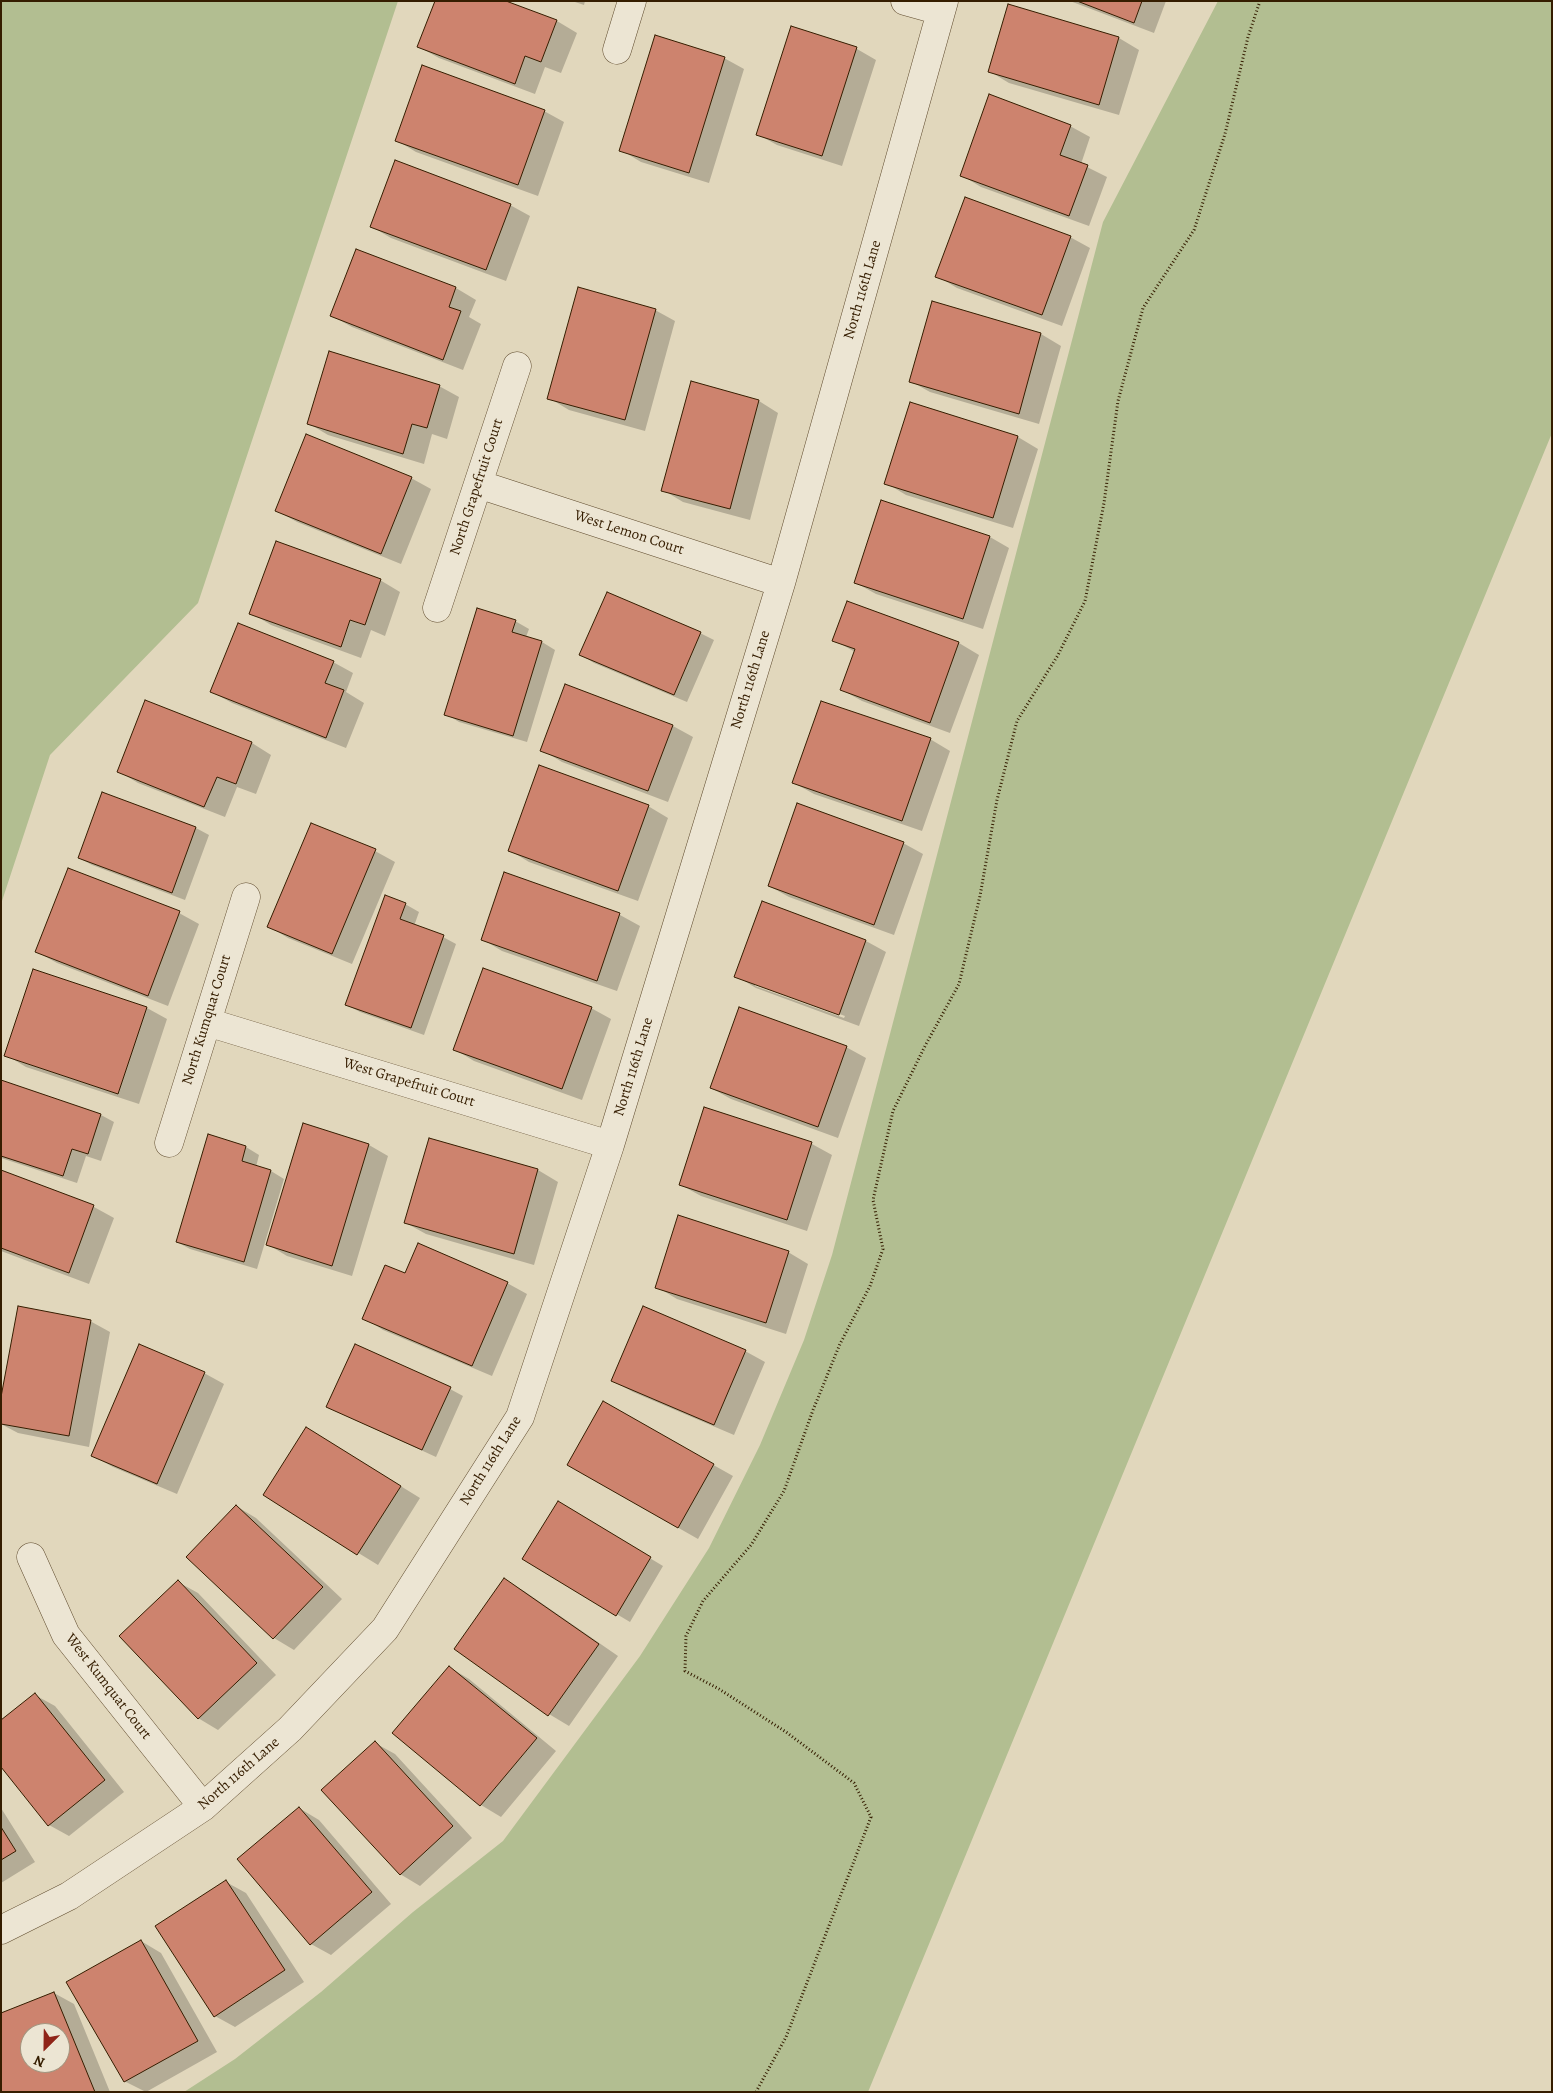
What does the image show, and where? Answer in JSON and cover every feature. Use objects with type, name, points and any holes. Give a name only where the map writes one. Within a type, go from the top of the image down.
[{"type":"street","points":[[617,50],[632,1]]},
{"type":"street","points":[[905,1],[942,6]]},
{"type":"street","name":"North 116th Lane","points":[[1,1930],[69,1896],[203,1806],[290,1729],[385,1629],[520,1418],[610,1145],[781,583],[942,6]]},
{"type":"street","name":"North Grapefruit Court","points":[[437,608],[517,366]]},
{"type":"street","name":"West Lemon Court","points":[[478,484],[781,583]]},
{"type":"street","name":"North Kumquat Court","points":[[169,1143],[246,896]]},
{"type":"street","name":"West Grapefruit Court","points":[[207,1022],[610,1145]]},
{"type":"street","name":"West Kumquat Court","points":[[31,1557],[66,1635],[203,1806]]},
{"type":"path","points":[[756,2092],[786,2037],[871,1817],[854,1783],[786,1732],[685,1670],[686,1636],[703,1602],[751,1545],[784,1491],[840,1344],[870,1286],[883,1249],[873,1200],[893,1110],[959,984],[980,896],[997,800],[1017,721],[1058,656],[1085,600],[1104,503],[1118,401],[1142,308],[1194,230],[1226,134],[1248,37],[1260,1]]},
{"type":"green space","points":[[1,1],[398,1],[198,603],[50,755],[1,904]]},
{"type":"green space","points":[[1218,1],[1552,1],[1552,433],[868,2092],[184,2092],[235,2059],[321,1992],[413,1912],[503,1841],[640,1656],[709,1548],[760,1445],[804,1340],[832,1255],[1103,222]]},
{"type":"building","points":[[435,1],[506,1],[557,20],[541,62],[525,56],[515,84],[417,47]]},
{"type":"building","points":[[1077,1],[1142,1],[1134,23]]},
{"type":"building","points":[[1008,4],[1119,37],[1099,105],[988,72]]},
{"type":"building","points":[[791,26],[857,47],[822,156],[756,135]]},
{"type":"building","points":[[655,35],[725,57],[689,173],[619,151]]},
{"type":"building","points":[[422,65],[545,110],[518,185],[395,141]]},
{"type":"building","points":[[989,94],[1071,125],[1060,155],[1088,165],[1069,216],[960,176]]},
{"type":"building","points":[[395,160],[511,204],[486,270],[370,227]]},
{"type":"building","points":[[965,197],[1071,236],[1042,315],[935,277]]},
{"type":"building","points":[[356,249],[456,287],[449,307],[461,311],[443,360],[330,316]]},
{"type":"building","points":[[578,287],[656,309],[625,420],[547,399]]},
{"type":"building","points":[[932,301],[1041,333],[1019,414],[909,382]]},
{"type":"building","points":[[329,351],[440,385],[427,428],[412,424],[403,454],[307,424]]},
{"type":"building","points":[[691,381],[759,400],[730,509],[661,491]]},
{"type":"building","points":[[910,402],[1018,436],[993,518],[884,484]]},
{"type":"building","points":[[306,434],[412,477],[381,554],[275,511]]},
{"type":"building","points":[[881,500],[990,536],[963,619],[854,583]]},
{"type":"building","points":[[276,541],[381,579],[365,625],[350,620],[341,647],[249,614]]},
{"type":"building","points":[[607,592],[701,632],[674,695],[579,655]]},
{"type":"building","points":[[847,601],[959,642],[930,723],[840,690],[855,649],[832,641]]},
{"type":"building","points":[[477,608],[516,620],[512,632],[542,641],[513,736],[444,715]]},
{"type":"building","points":[[238,623],[334,661],[325,683],[344,690],[326,738],[210,692]]},
{"type":"building","points":[[565,684],[673,725],[648,791],[540,751]]},
{"type":"building","points":[[145,700],[252,742],[236,784],[217,777],[204,807],[117,772]]},
{"type":"building","points":[[821,701],[931,738],[902,821],[792,783]]},
{"type":"building","points":[[539,765],[649,805],[618,891],[508,851]]},
{"type":"building","points":[[102,792],[196,827],[172,893],[78,858]]},
{"type":"building","points":[[797,803],[904,842],[874,925],[768,886]]},
{"type":"building","points":[[311,823],[376,849],[332,954],[267,927]]},
{"type":"building","points":[[68,868],[180,911],[148,996],[35,952]]},
{"type":"building","points":[[504,872],[620,913],[597,981],[481,940]]},
{"type":"building","points":[[385,895],[406,903],[400,919],[444,935],[411,1028],[345,1005]]},
{"type":"building","points":[[762,901],[866,940],[839,1015],[734,977]]},
{"type":"building","points":[[483,968],[592,1007],[562,1089],[453,1050]]},
{"type":"building","points":[[33,969],[147,1007],[118,1094],[4,1056]]},
{"type":"building","points":[[739,1007],[847,1046],[818,1127],[710,1088]]},
{"type":"building","points":[[1,1080],[101,1114],[88,1154],[72,1149],[63,1176],[1,1156]]},
{"type":"building","points":[[704,1107],[812,1142],[787,1220],[679,1185]]},
{"type":"building","points":[[303,1123],[369,1144],[332,1266],[266,1245]]},
{"type":"building","points":[[208,1134],[246,1146],[242,1161],[271,1170],[244,1262],[176,1242]]},
{"type":"building","points":[[429,1138],[538,1169],[514,1254],[404,1223]]},
{"type":"building","points":[[1,1170],[94,1205],[69,1273],[1,1248]]},
{"type":"building","points":[[678,1215],[789,1251],[766,1323],[655,1288]]},
{"type":"building","points":[[418,1243],[508,1282],[472,1366],[362,1319],[385,1265],[405,1273]]},
{"type":"building","points":[[18,1306],[91,1320],[69,1436],[1,1424],[1,1397]]},
{"type":"building","points":[[643,1306],[746,1350],[714,1425],[611,1381]]},
{"type":"building","points":[[139,1344],[205,1372],[157,1484],[91,1456]]},
{"type":"building","points":[[355,1344],[451,1387],[422,1450],[326,1407]]},
{"type":"building","points":[[603,1401],[714,1464],[678,1528],[567,1465]]},
{"type":"building","points":[[306,1427],[401,1486],[357,1555],[263,1495]]},
{"type":"building","points":[[558,1501],[651,1557],[616,1616],[522,1559]]},
{"type":"building","points":[[236,1505],[323,1587],[273,1639],[186,1557]]},
{"type":"building","points":[[504,1578],[599,1644],[548,1716],[454,1649]]},
{"type":"building","points":[[178,1580],[257,1663],[198,1719],[119,1636]]},
{"type":"building","points":[[449,1666],[537,1738],[480,1806],[392,1733]]},
{"type":"building","points":[[35,1693],[105,1780],[48,1826],[1,1767],[1,1720]]},
{"type":"building","points":[[375,1741],[453,1826],[400,1875],[321,1790]]},
{"type":"building","points":[[299,1807],[372,1892],[310,1945],[237,1859]]},
{"type":"building","points":[[1,1827],[16,1851],[1,1860]]},
{"type":"building","points":[[226,1880],[285,1970],[214,2017],[155,1926]]},
{"type":"building","points":[[141,1940],[198,2041],[124,2082],[66,1982]]},
{"type":"building","points":[[54,1992],[67,2023],[20,2023],[20,2073],[70,2073],[70,2031],[95,2092],[1,2092],[1,2013]]}]
